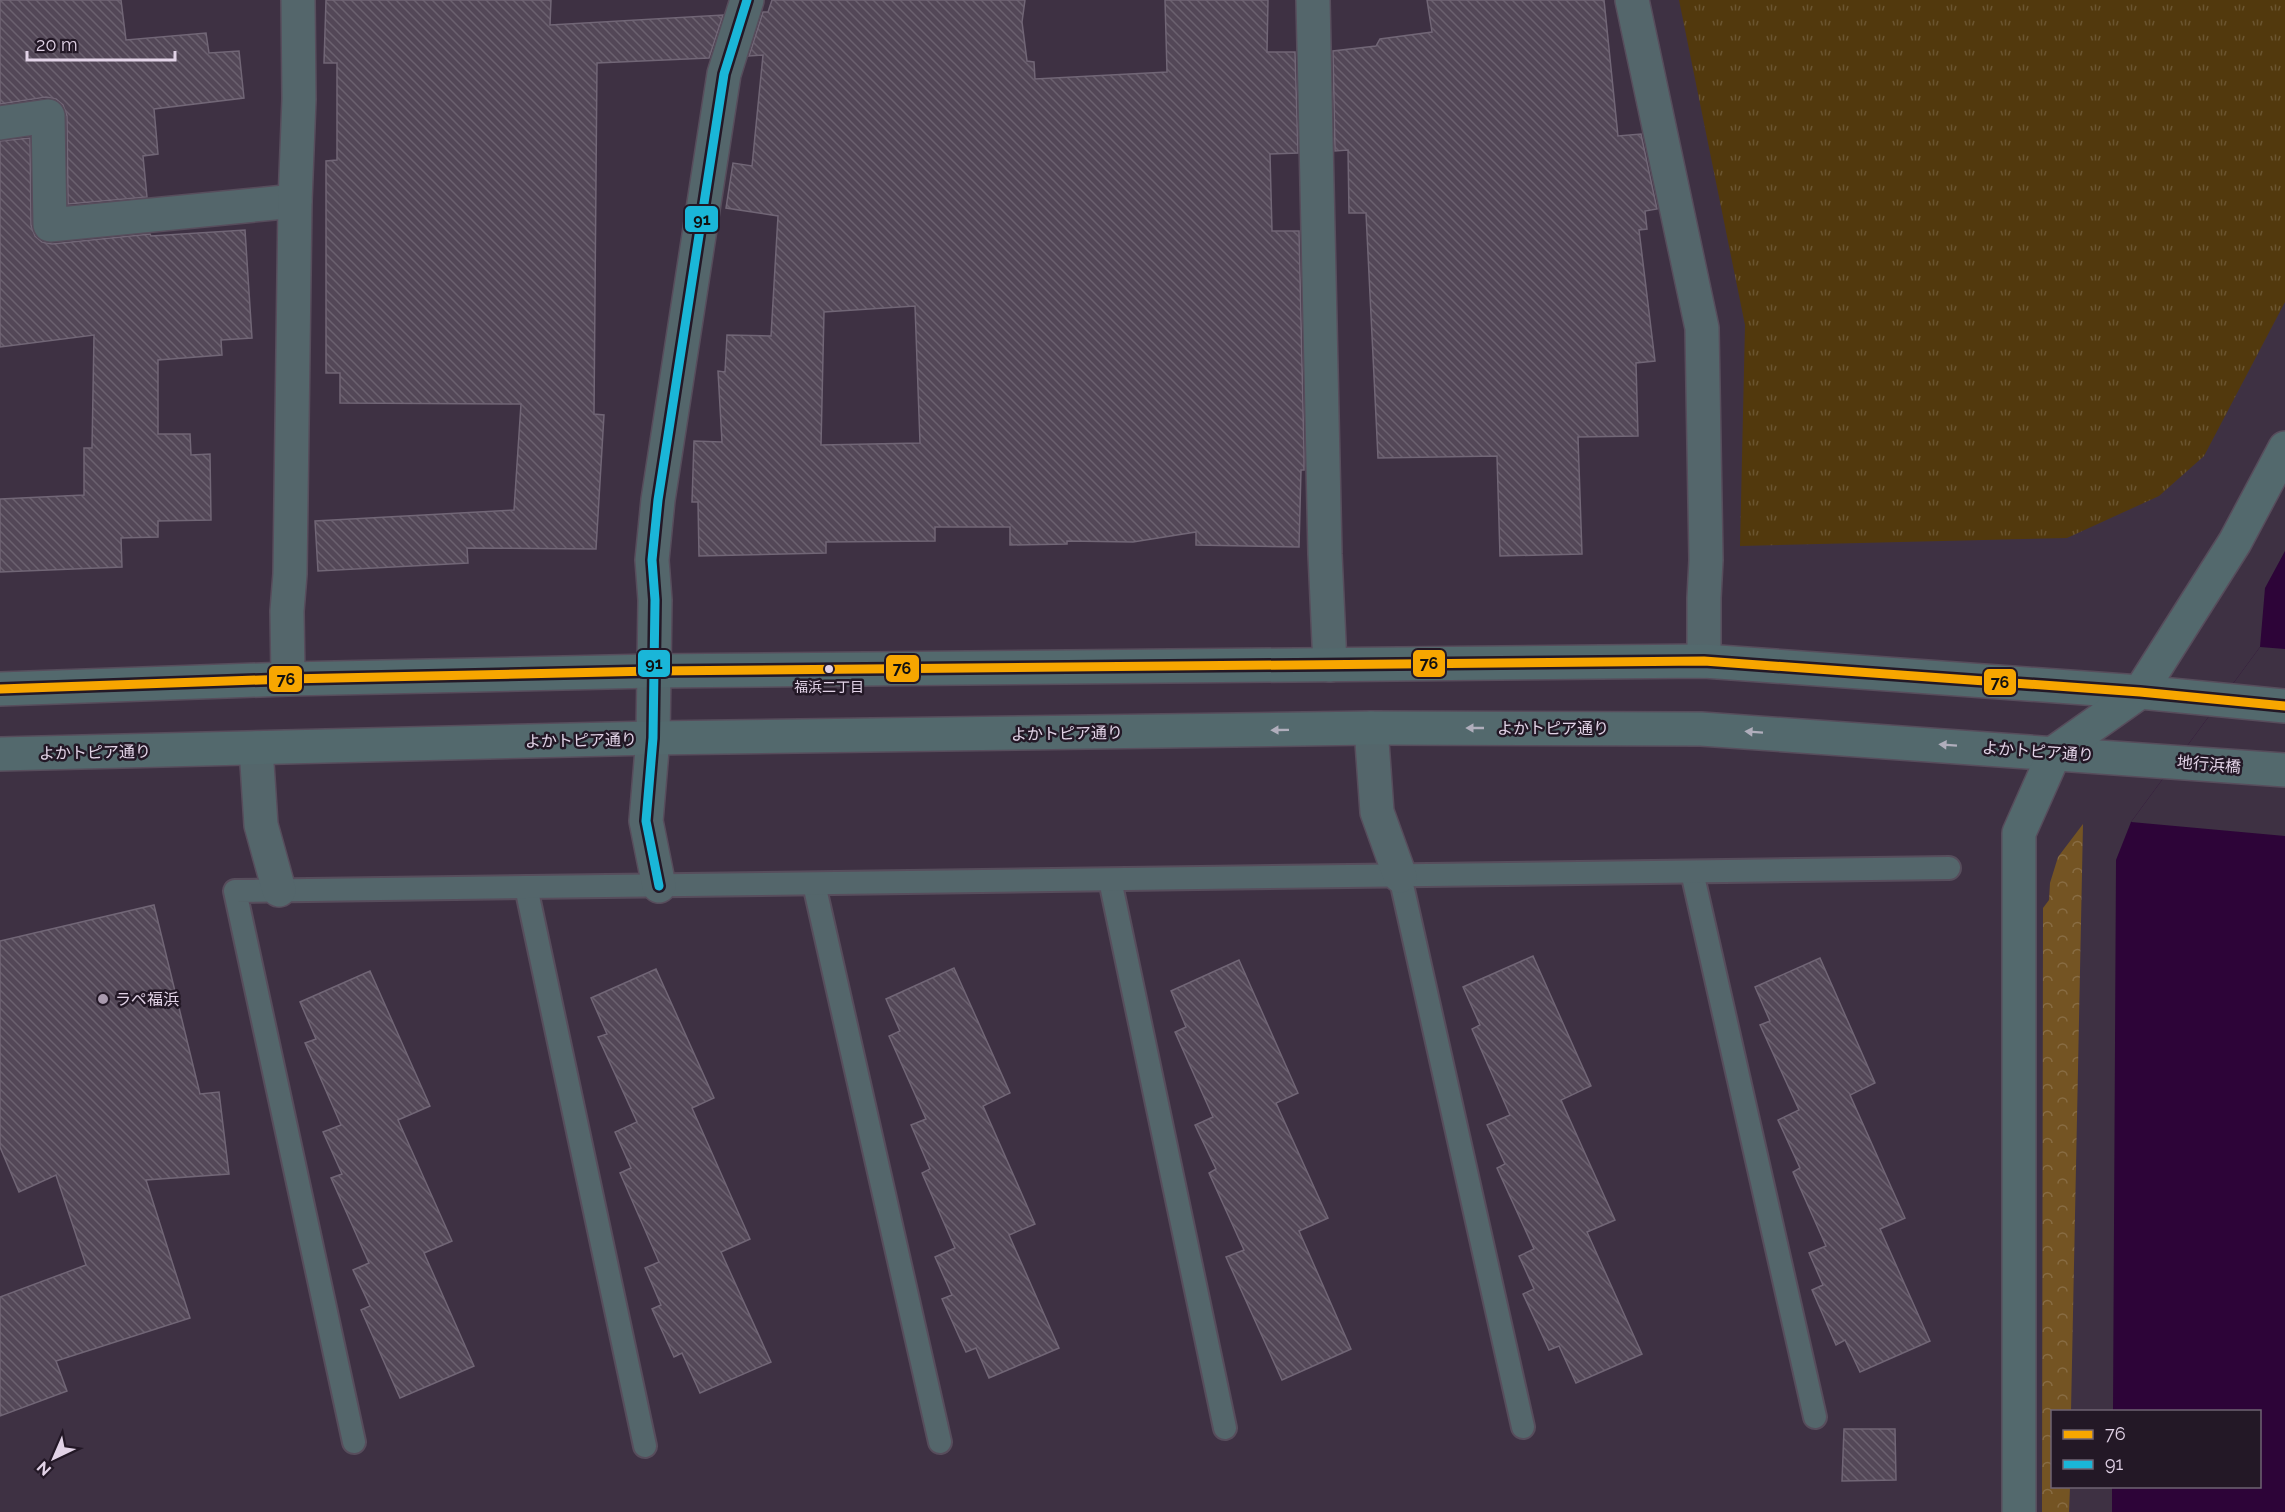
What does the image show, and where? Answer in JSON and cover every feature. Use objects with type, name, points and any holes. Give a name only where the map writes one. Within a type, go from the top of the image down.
[{"type":"street","points":[[288,679],[287,611],[290,573],[295,201],[299,99],[298,0]]},
{"type":"street","points":[[659,886],[646,821],[653,738],[655,600],[652,560],[657,500],[724,74],[747,0]]},
{"type":"street","points":[[1313,0],[1324,554],[1330,665]]},
{"type":"street","points":[[1632,0],[1702,328],[1706,560],[1704,661]]},
{"type":"street","points":[[0,123],[48,116],[50,225],[295,201]]},
{"type":"street","points":[[2019,1512],[2019,833],[2055,752],[2140,692],[2235,542],[2285,448]]},
{"type":"street","points":[[0,688],[653,671],[1704,661],[2140,692],[2285,706]]},
{"type":"street","points":[[1371,728],[1377,812],[1400,876]]},
{"type":"street","name":"よかトピア通り","points":[[0,754],[653,738],[1371,728],[1701,729],[2133,758]]},
{"type":"street","points":[[256,748],[261,825],[279,890]]},
{"type":"street","name":"地行浜橋","points":[[2133,758],[2285,770]]},
{"type":"lane","points":[[354,1442],[235,891],[1950,868]]},
{"type":"lane","points":[[1692,872],[1815,1417]]},
{"type":"lane","points":[[1400,876],[1523,1427]]},
{"type":"lane","points":[[1110,880],[1225,1428]]},
{"type":"lane","points":[[814,884],[940,1442]]},
{"type":"lane","points":[[526,887],[645,1446]]},
{"type":"green space","points":[[1679,0],[2285,0],[2285,302],[2204,456],[2159,496],[2067,538],[1740,546],[1745,325]]},
{"type":"green space","points":[[2083,824],[2071,1410],[2051,1410],[2051,1488],[2070,1488],[2069,1512],[2042,1512],[2043,908],[2049,900],[2050,883],[2058,857]]},
{"type":"shaded area","points":[[2285,551],[2285,1512],[2112,1512],[2112,1488],[2261,1488],[2261,1410],[2113,1410],[2116,860],[2131,822],[2260,647],[2265,588]]},
{"type":"pier","points":[[2260,647],[2285,649],[2285,836],[2131,822]]},
{"type":"building","points":[[0,0],[121,0],[126,40],[206,33],[209,53],[239,51],[244,98],[154,109],[158,154],[143,156],[147,197],[68,204],[67,116],[63,105],[56,99],[46,97],[0,104]]},
{"type":"building","points":[[326,0],[551,0],[550,25],[723,15],[709,58],[597,63],[594,414],[604,415],[596,549],[467,548],[468,563],[318,571],[315,521],[514,510],[521,404],[340,403],[340,373],[326,373],[326,161],[337,160],[337,63],[324,63]]},
{"type":"building","points":[[772,0],[1025,0],[1022,22],[1027,61],[1034,62],[1035,79],[1167,72],[1165,0],[1268,0],[1267,52],[1295,52],[1298,153],[1270,154],[1272,231],[1299,231],[1304,470],[1301,470],[1299,547],[1196,545],[1196,532],[1133,542],[1067,541],[1067,544],[1010,545],[1010,527],[935,527],[935,541],[826,542],[826,553],[699,556],[698,502],[692,502],[694,441],[722,442],[718,371],[725,372],[727,335],[771,336],[778,216],[726,208],[733,163],[752,166],[763,55],[749,56],[763,12],[768,12]],"holes":[[[915,306],[920,443],[821,445],[824,312]]]},
{"type":"building","points":[[1427,0],[1604,0],[1618,136],[1641,134],[1657,209],[1645,211],[1647,229],[1639,230],[1655,361],[1636,363],[1638,436],[1578,437],[1582,554],[1500,556],[1497,456],[1378,458],[1366,213],[1349,213],[1348,150],[1335,151],[1333,51],[1376,46],[1380,39],[1432,32]]},
{"type":"building","points":[[30,138],[31,225],[35,236],[42,242],[52,244],[150,234],[151,236],[245,230],[252,338],[221,340],[222,355],[158,360],[158,434],[190,434],[191,455],[210,454],[211,520],[158,521],[158,537],[121,538],[122,567],[0,572],[0,499],[84,495],[84,448],[92,448],[94,335],[0,347],[0,141]]},
{"type":"building","points":[[154,905],[200,1094],[219,1092],[229,1174],[146,1180],[190,1318],[56,1361],[67,1391],[0,1416],[0,1297],[86,1265],[56,1175],[19,1192],[0,1147],[0,941]]},
{"type":"building","points":[[1533,956],[1591,1086],[1561,1100],[1615,1220],[1587,1232],[1642,1354],[1576,1383],[1559,1346],[1549,1350],[1523,1294],[1534,1289],[1519,1256],[1534,1249],[1497,1168],[1505,1164],[1487,1125],[1510,1115],[1472,1029],[1480,1025],[1463,987]]},
{"type":"building","points":[[1820,958],[1875,1083],[1850,1095],[1905,1218],[1880,1229],[1930,1341],[1860,1372],[1845,1340],[1836,1345],[1812,1290],[1823,1285],[1809,1253],[1826,1246],[1793,1172],[1800,1168],[1778,1120],[1799,1110],[1760,1025],[1770,1021],[1755,987]]},
{"type":"building","points":[[1239,960],[1298,1093],[1276,1103],[1328,1218],[1299,1231],[1351,1349],[1282,1380],[1226,1257],[1244,1250],[1209,1173],[1216,1169],[1195,1125],[1213,1117],[1175,1032],[1186,1027],[1171,991]]},
{"type":"building","points":[[954,968],[1010,1093],[983,1106],[1035,1224],[1009,1235],[1059,1348],[989,1378],[976,1348],[966,1352],[942,1299],[952,1295],[935,1257],[955,1248],[922,1173],[930,1169],[911,1125],[926,1119],[889,1036],[900,1031],[886,999]]},
{"type":"building","points":[[656,969],[714,1098],[692,1108],[750,1239],[721,1252],[771,1362],[700,1393],[682,1353],[674,1357],[652,1309],[661,1305],[645,1268],[659,1262],[620,1173],[631,1168],[615,1132],[637,1122],[598,1037],[607,1034],[591,998]]},
{"type":"building","points":[[370,971],[430,1106],[398,1120],[452,1241],[424,1253],[474,1366],[400,1398],[361,1310],[370,1306],[353,1270],[369,1263],[331,1178],[342,1174],[323,1132],[341,1125],[305,1043],[316,1039],[300,1002]]},
{"type":"building","points":[[1844,1429],[1895,1429],[1896,1480],[1842,1481]]},
{"type":"transit line","name":"91","points":[[659,886],[646,821],[653,738],[655,600],[652,560],[658,500],[724,74],[747,0]]},
{"type":"transit line","name":"76","points":[[0,689],[288,679],[653,671],[1704,661],[2140,692],[2285,706]]},
{"type":"place","name":"福浜二丁目","points":[[829,669]]},
{"type":"place","name":"ラペ福浜","points":[[103,999]]}]
